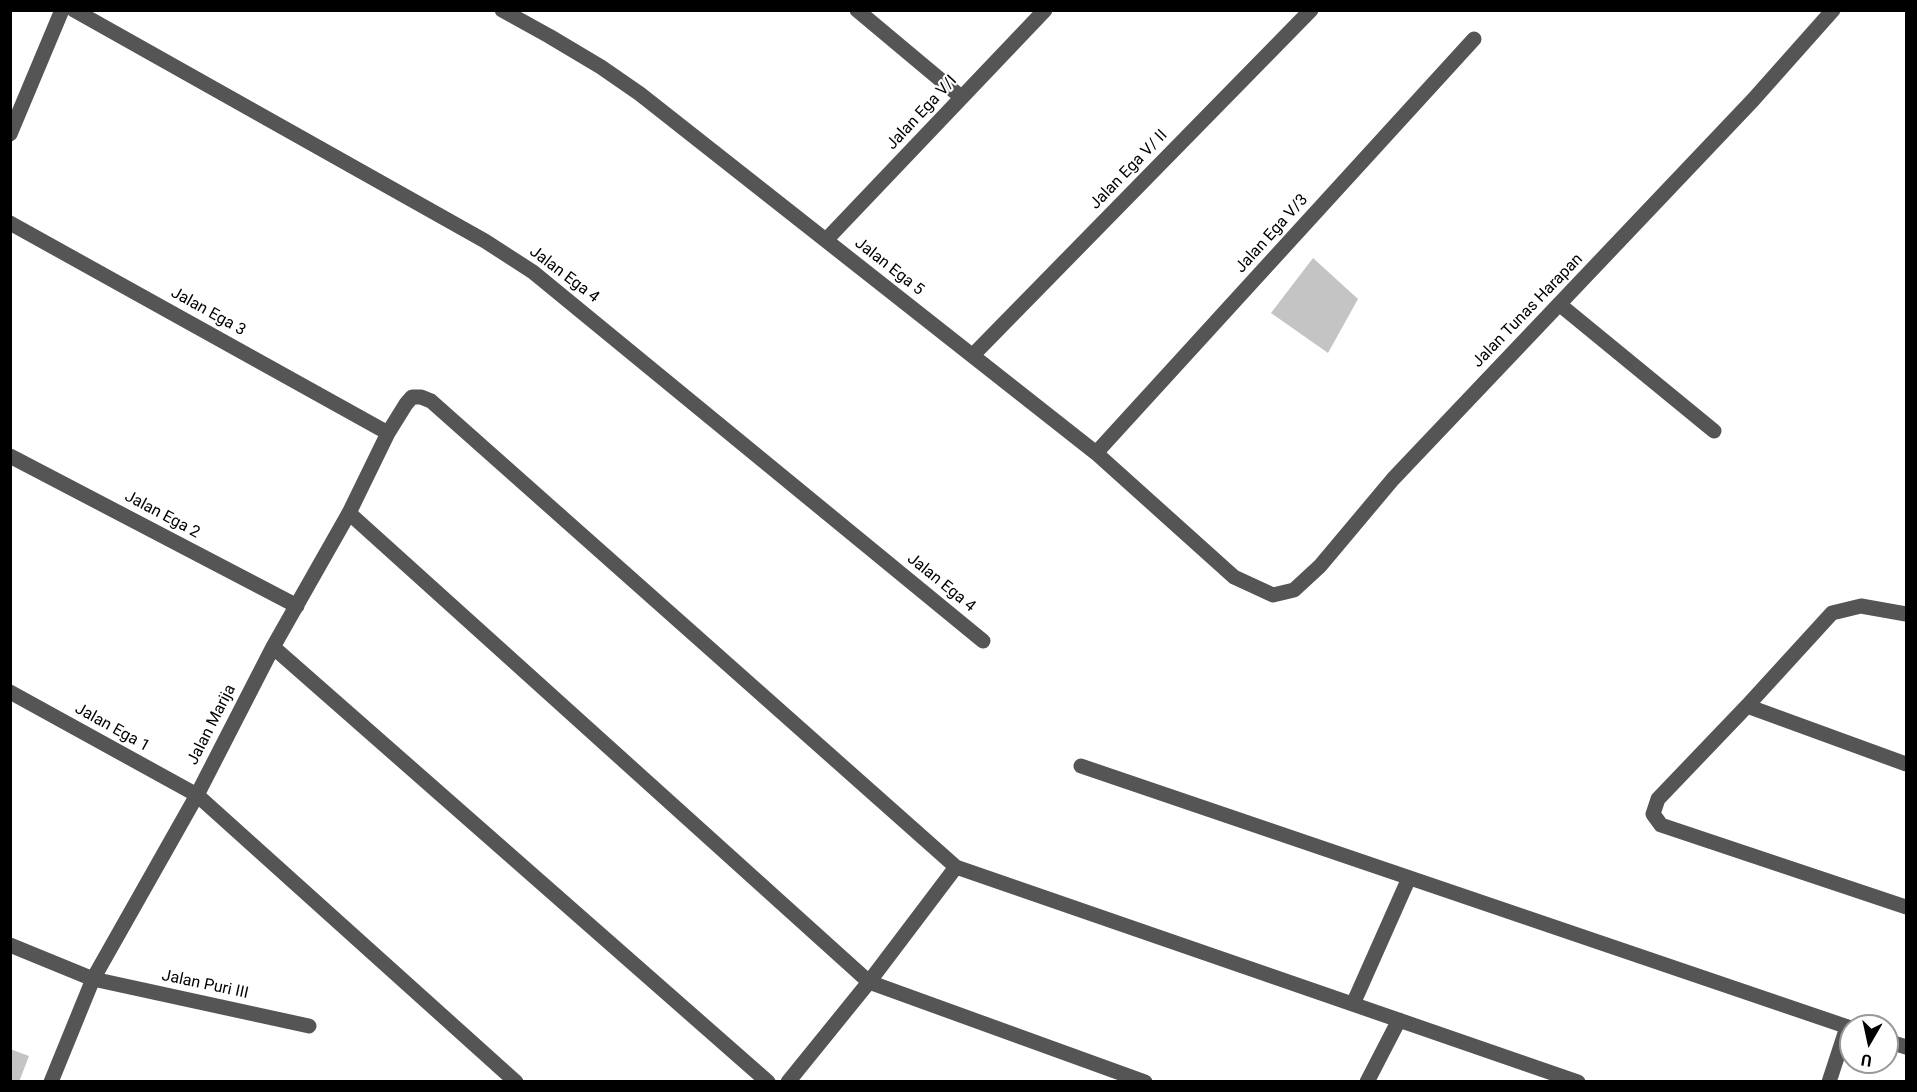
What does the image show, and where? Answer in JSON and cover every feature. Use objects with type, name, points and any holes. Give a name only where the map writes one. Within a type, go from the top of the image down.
[{"type":"street","points":[[10,134],[62,10]]},
{"type":"street","name":"Jalan Ega 4","points":[[74,10],[485,241],[533,272],[983,641]]},
{"type":"street","name":"Jalan Ega 5","points":[[502,10],[601,67],[640,94],[1096,453],[1234,577]]},
{"type":"street","points":[[857,10],[961,97]]},
{"type":"street","name":"Jalan Ega V/I","points":[[826,240],[1045,10]]},
{"type":"street","name":"Jalan Ega V/ II","points":[[973,355],[1311,10]]},
{"type":"street","name":"Jalan Tunas Harapan","points":[[1234,577],[1273,595],[1294,590],[1320,566],[1393,479],[1754,100],[1833,10]]},
{"type":"street","name":"Jalan Ega V/3","points":[[1096,453],[1474,39]]},
{"type":"street","name":"Jalan Ega 3","points":[[10,223],[388,433]]},
{"type":"street","points":[[1559,304],[1714,431]]},
{"type":"street","name":"Jalan Marija","points":[[51,1082],[93,979],[197,795],[273,647],[349,513],[388,433],[412,397],[421,397],[431,401],[956,867]]},
{"type":"street","name":"Jalan Ega 2","points":[[10,456],[297,606]]},
{"type":"street","points":[[349,513],[869,982],[1145,1082]]},
{"type":"street","points":[[1906,614],[1861,606],[1832,613],[1658,799],[1653,814],[1661,825],[1906,907]]},
{"type":"street","points":[[273,647],[768,1082]]},
{"type":"street","name":"Jalan Ega 1","points":[[10,692],[197,795],[516,1082]]},
{"type":"street","points":[[1747,706],[1906,764]]},
{"type":"street","points":[[1081,766],[1839,1025]]},
{"type":"street","points":[[788,1082],[869,982],[956,867],[1578,1082]]},
{"type":"street","points":[[1353,1004],[1409,878]]},
{"type":"street","name":"Jalan Puri III","points":[[10,945],[93,979],[309,1026]]},
{"type":"street","points":[[1367,1082],[1399,1020]]},
{"type":"street","points":[[1829,1082],[1839,1055]]},
{"type":"building","points":[[1313,258],[1358,299],[1328,353],[1271,313]]},
{"type":"building","points":[[10,1049],[29,1056],[19,1082],[10,1082]]}]
